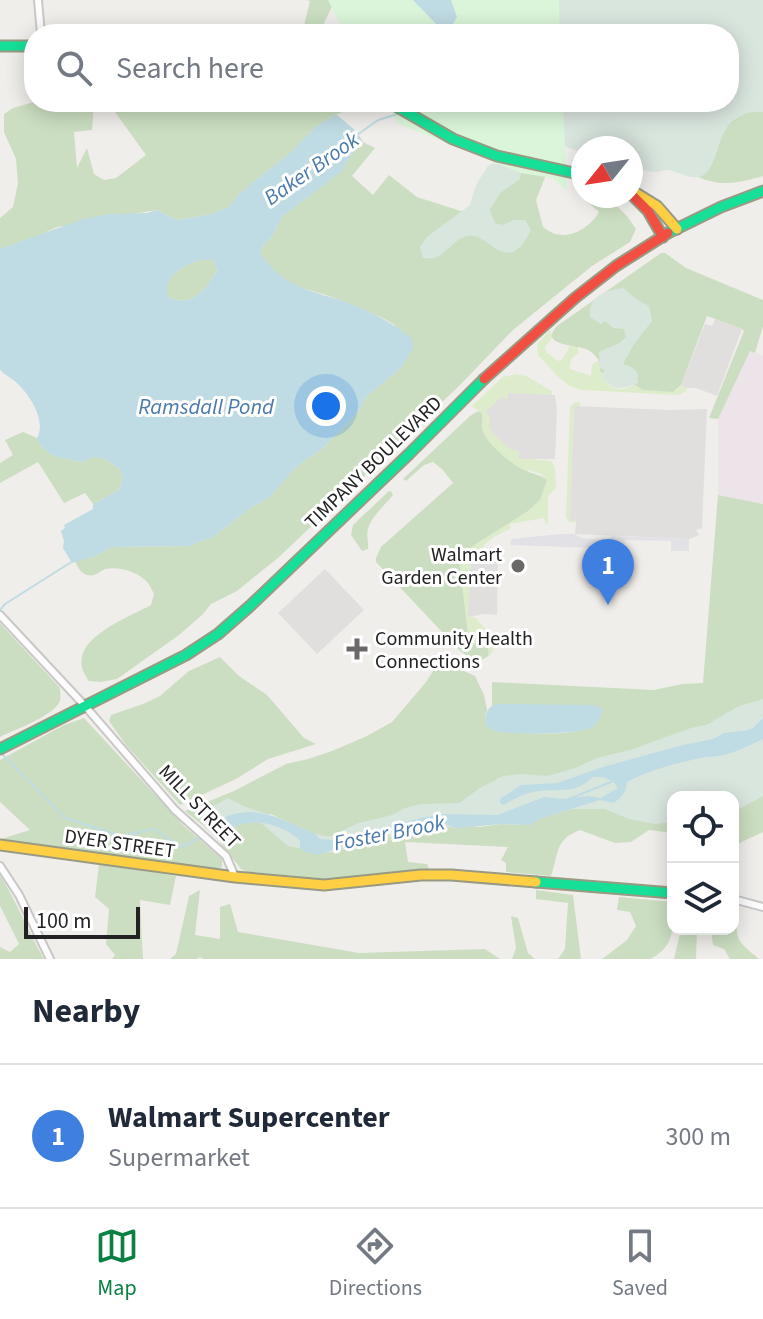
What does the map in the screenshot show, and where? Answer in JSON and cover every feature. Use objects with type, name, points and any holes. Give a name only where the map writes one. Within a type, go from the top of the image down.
[{"type":"street","points":[[38,0],[40,24]]},
{"type":"street","points":[[0,46],[24,46]]},
{"type":"street","points":[[406,112],[453,139],[497,156],[571,172]]},
{"type":"street","name":"TIMPANY BOULEVARD","points":[[1,748],[186,655],[218,634],[409,454],[499,364],[599,279],[677,229],[763,191]]},
{"type":"street","points":[[643,196],[666,213],[677,229]]},
{"type":"street","points":[[643,205],[663,237]]},
{"type":"street","name":"MILL STREET","points":[[1,616],[85,706],[175,810],[226,856],[235,877],[324,885],[451,875],[667,893]]},
{"type":"street","name":"DYER STREET","points":[[0,845],[235,877]]},
{"type":"street","points":[[0,866],[19,895],[50,959]]},
{"type":"street","points":[[739,901],[763,907]]},
{"type":"shaded area","points":[[409,0],[763,0],[763,112],[746,113],[734,120],[726,129],[707,172],[695,177],[668,170],[643,170],[643,136],[571,136],[571,149],[442,112],[739,112],[739,24],[416,24]]},
{"type":"shaded area","points":[[491,164],[513,166],[521,173],[520,179],[500,193],[490,210],[495,223],[502,225],[525,220],[531,230],[522,244],[506,253],[476,236],[468,236],[437,257],[423,258],[420,247],[427,237],[470,205],[483,174]]},
{"type":"shaded area","points":[[623,288],[649,306],[652,321],[623,364],[636,371],[638,377],[635,385],[620,388],[604,380],[602,373],[607,372],[600,368],[599,352],[623,340],[626,337],[624,329],[613,328],[605,321],[601,324],[590,317],[590,310],[599,295]]},
{"type":"shaded area","points":[[715,319],[742,329],[717,396],[681,385],[705,324],[712,326]]},
{"type":"shaded area","points":[[750,350],[763,356],[763,504],[718,495],[718,419]]},
{"type":"shaded area","points":[[508,393],[555,395],[555,459],[519,459],[518,451],[510,449],[492,433],[490,417],[485,412],[503,396],[507,400]]},
{"type":"shaded area","points":[[574,406],[707,409],[702,528],[696,530],[699,535],[689,539],[575,534],[576,521],[570,520]]},
{"type":"shaded area","points":[[560,534],[606,540],[613,536],[689,539],[689,551],[671,551],[671,541],[625,540],[624,549],[510,545],[511,539]]},
{"type":"shaded area","points":[[498,552],[497,615],[468,617],[471,558],[492,556],[492,553]]},
{"type":"shaded area","points":[[325,569],[364,610],[317,654],[278,613]]},
{"type":"shaded area","points":[[763,699],[763,796],[739,808],[739,791],[667,791],[667,823],[655,824],[629,819],[605,809],[571,809],[530,825],[456,828],[434,824],[400,830],[390,837],[324,853],[288,846],[260,822],[248,818],[214,830],[203,826],[201,821],[209,810],[228,798],[315,834],[330,837],[358,823],[392,815],[405,808],[421,804],[459,803],[503,776],[548,776],[575,768],[597,758],[706,725],[739,706]]},
{"type":"green space","points":[[306,0],[335,0],[324,24],[304,24],[310,1]]},
{"type":"green space","points":[[328,0],[559,0],[560,24],[340,24]]},
{"type":"green space","points":[[24,105],[24,112],[93,112],[92,130],[74,132],[77,168],[87,148],[94,174],[104,180],[116,178],[146,155],[115,112],[343,112],[315,127],[292,151],[240,193],[229,207],[208,215],[177,220],[157,210],[57,227],[0,249],[0,218],[13,207],[18,183],[16,159],[4,132],[4,114]]},
{"type":"green space","points":[[750,111],[763,112],[763,176],[730,183],[698,177],[710,167],[726,127]]},
{"type":"green space","points":[[391,112],[563,112],[567,191],[552,178],[521,173],[398,124]]},
{"type":"green space","points":[[363,142],[375,148],[352,176],[373,195],[389,175],[417,197],[467,213],[488,166],[546,175],[536,200],[543,227],[554,234],[568,235],[586,226],[599,212],[594,208],[619,208],[636,229],[630,242],[592,266],[513,330],[459,386],[279,557],[237,591],[211,604],[179,635],[117,679],[89,681],[82,667],[83,655],[89,644],[112,625],[151,605],[154,594],[148,583],[134,573],[111,568],[87,575],[75,561],[96,556],[111,547],[189,546],[213,537],[270,497],[296,467],[323,448],[360,409],[366,397],[402,367],[395,325],[361,308],[296,286],[274,272],[260,253],[283,216],[341,171]]},
{"type":"green space","points":[[661,253],[686,268],[763,300],[763,326],[755,353],[750,351],[718,419],[709,418],[744,331],[742,329],[707,316],[681,385],[673,392],[643,390],[635,385],[638,381],[612,369],[602,373],[601,364],[590,351],[562,344],[552,338],[557,326]]},
{"type":"green space","points":[[202,260],[214,260],[217,271],[203,290],[184,301],[168,298],[166,291],[171,278],[182,268]]},
{"type":"green space","points":[[550,330],[553,337],[545,347],[546,352],[558,361],[562,360],[570,346],[578,346],[578,354],[571,360],[570,369],[591,376],[592,364],[599,361],[606,381],[617,389],[635,385],[639,388],[677,390],[681,385],[687,388],[686,391],[679,395],[581,390],[570,386],[538,355],[537,344]]},
{"type":"green space","points":[[505,375],[526,376],[552,391],[552,395],[508,393],[508,401],[491,417],[518,451],[519,458],[551,461],[555,467],[556,488],[548,496],[548,524],[544,518],[510,524],[510,529],[486,543],[478,557],[471,558],[469,617],[475,617],[494,639],[493,650],[488,656],[489,650],[469,641],[459,560],[468,549],[528,511],[540,500],[547,480],[541,475],[544,475],[523,470],[497,451],[484,433],[482,413],[472,406]]},
{"type":"green space","points":[[580,403],[580,407],[574,407],[570,520],[576,520],[574,523],[569,522],[566,517],[570,406]]},
{"type":"green space","points":[[478,411],[482,413],[485,436],[495,448],[519,467],[547,480],[540,500],[528,511],[468,549],[459,560],[469,641],[489,650],[488,656],[474,661],[459,650],[376,562],[376,558],[381,547],[453,483],[433,462],[424,465],[406,481],[403,479]]},
{"type":"green space","points":[[23,432],[37,438],[53,456],[81,462],[94,456],[105,459],[120,469],[123,478],[119,490],[93,504],[85,493],[64,503],[38,462],[0,483],[0,463],[13,455],[5,440]]},
{"type":"green space","points":[[389,491],[393,495],[372,520],[367,532],[368,549],[362,551],[351,535],[353,525]]},
{"type":"green space","points":[[718,495],[763,504],[763,718],[500,799],[320,839],[271,814],[212,825],[207,829],[185,811],[234,791],[286,764],[332,751],[392,722],[426,682],[443,656],[453,666],[475,676],[484,695],[485,717],[496,731],[561,733],[595,725],[592,705],[492,706],[492,682],[654,690],[703,683]]},
{"type":"green space","points":[[0,623],[60,688],[60,701],[50,712],[0,737]]},
{"type":"green space","points":[[220,657],[239,676],[267,695],[304,738],[316,744],[268,759],[236,779],[180,805],[126,745],[109,721],[111,715],[160,696],[189,671]]},
{"type":"green space","points":[[84,718],[184,826],[222,859],[222,867],[216,869],[1,839],[30,830],[0,802],[0,760],[64,725]]},
{"type":"green space","points":[[763,757],[763,832],[739,843],[739,791],[667,791],[667,832],[649,830],[631,842],[615,843],[580,830],[562,843],[551,876],[506,872],[506,863],[501,860],[508,847],[405,842],[408,862],[427,864],[430,871],[318,881],[249,873],[241,869],[215,836],[240,824],[267,823],[324,853],[439,822],[480,827],[529,825],[600,800]]},
{"type":"green space","points":[[99,864],[176,876],[170,905],[140,900],[143,959],[112,959],[115,955],[106,944],[109,909],[95,897]]},
{"type":"green space","points":[[0,875],[44,959],[0,959],[0,947],[10,952],[19,944],[0,906]]},
{"type":"green space","points":[[200,890],[195,935],[220,939],[220,907],[230,904],[238,932],[359,953],[485,949],[500,959],[170,959],[176,954],[189,896]]},
{"type":"green space","points":[[536,890],[573,895],[581,959],[558,959],[565,949],[568,903],[536,899]]},
{"type":"green space","points":[[619,897],[667,901],[667,935],[671,935],[665,948],[650,959],[602,959],[627,940],[636,926],[630,912],[617,910]]},
{"type":"green space","points":[[511,916],[518,918],[528,953],[535,959],[512,959],[516,948]]},
{"type":"green space","points":[[680,935],[697,935],[696,959],[674,959]]},
{"type":"green space","points":[[712,935],[737,935],[759,959],[730,959],[724,949],[713,945]]},
{"type":"water","points":[[413,0],[451,0],[457,17],[453,24],[436,24]]},
{"type":"water","name":"Ramsdall Pond","points":[[337,115],[357,132],[363,142],[342,171],[283,216],[260,253],[279,275],[290,282],[368,311],[405,333],[412,339],[413,348],[402,367],[366,397],[360,409],[323,448],[296,467],[270,497],[213,537],[189,546],[111,547],[96,556],[72,563],[63,548],[61,531],[64,525],[119,490],[123,478],[120,469],[105,459],[94,457],[81,462],[53,456],[41,446],[37,438],[39,418],[33,404],[25,391],[0,370],[0,249],[83,219],[110,214],[157,210],[177,220],[208,215],[229,207],[240,193],[292,151],[315,127]],"holes":[[[214,260],[217,271],[198,295],[185,301],[169,298],[168,284],[176,273],[195,262]]]},
{"type":"water","points":[[498,704],[592,705],[603,711],[595,725],[586,730],[515,733],[495,731],[485,724],[487,711]]},
{"type":"water","points":[[763,718],[763,739],[724,755],[654,770],[627,782],[623,794],[614,803],[600,800],[539,819],[530,825],[456,828],[439,822],[318,855],[303,851],[295,836],[269,824],[246,823],[215,836],[207,829],[235,814],[261,813],[315,834],[320,839],[333,840],[444,814],[498,815],[544,797],[601,798],[618,788],[607,779],[593,777],[572,789],[533,792],[503,805],[500,803],[500,799],[521,785],[557,783],[603,767],[713,739],[724,733],[744,731],[753,728]]},
{"type":"waterway","name":"Baker Brook","points":[[357,135],[378,120],[398,114]]},
{"type":"waterway","name":"Foster Brook","points":[[0,610],[73,561]]},
{"type":"waterway","name":"Foster Brook","points":[[1,753],[65,818],[121,836],[154,829],[181,847],[200,838]]},
{"type":"waterway","name":"Foster Brook","points":[[569,799],[611,782]]},
{"type":"traffic: fast","points":[[0,46],[24,46]]},
{"type":"traffic: fast","points":[[406,112],[453,139],[497,156],[571,172]]},
{"type":"traffic: fast","points":[[668,233],[763,191]]},
{"type":"traffic: fast","points":[[0,749],[186,655],[218,634],[484,379]]},
{"type":"traffic: fast","points":[[536,882],[667,893]]},
{"type":"traffic: slow","points":[[643,197],[657,206],[677,229]]},
{"type":"traffic: slow","points":[[0,845],[235,877],[324,885],[421,875],[536,882]]},
{"type":"traffic: jam","points":[[643,206],[663,237]]},
{"type":"traffic: jam","points":[[484,379],[575,298],[616,266],[668,233]]},
{"type":"place","name":"Walmart Garden Center","points":[[518,566]]},
{"type":"place","name":"Walmart Supercenter","points":[[608,605]]},
{"type":"place","name":"Community Health Connections","points":[[357,649]]}]
